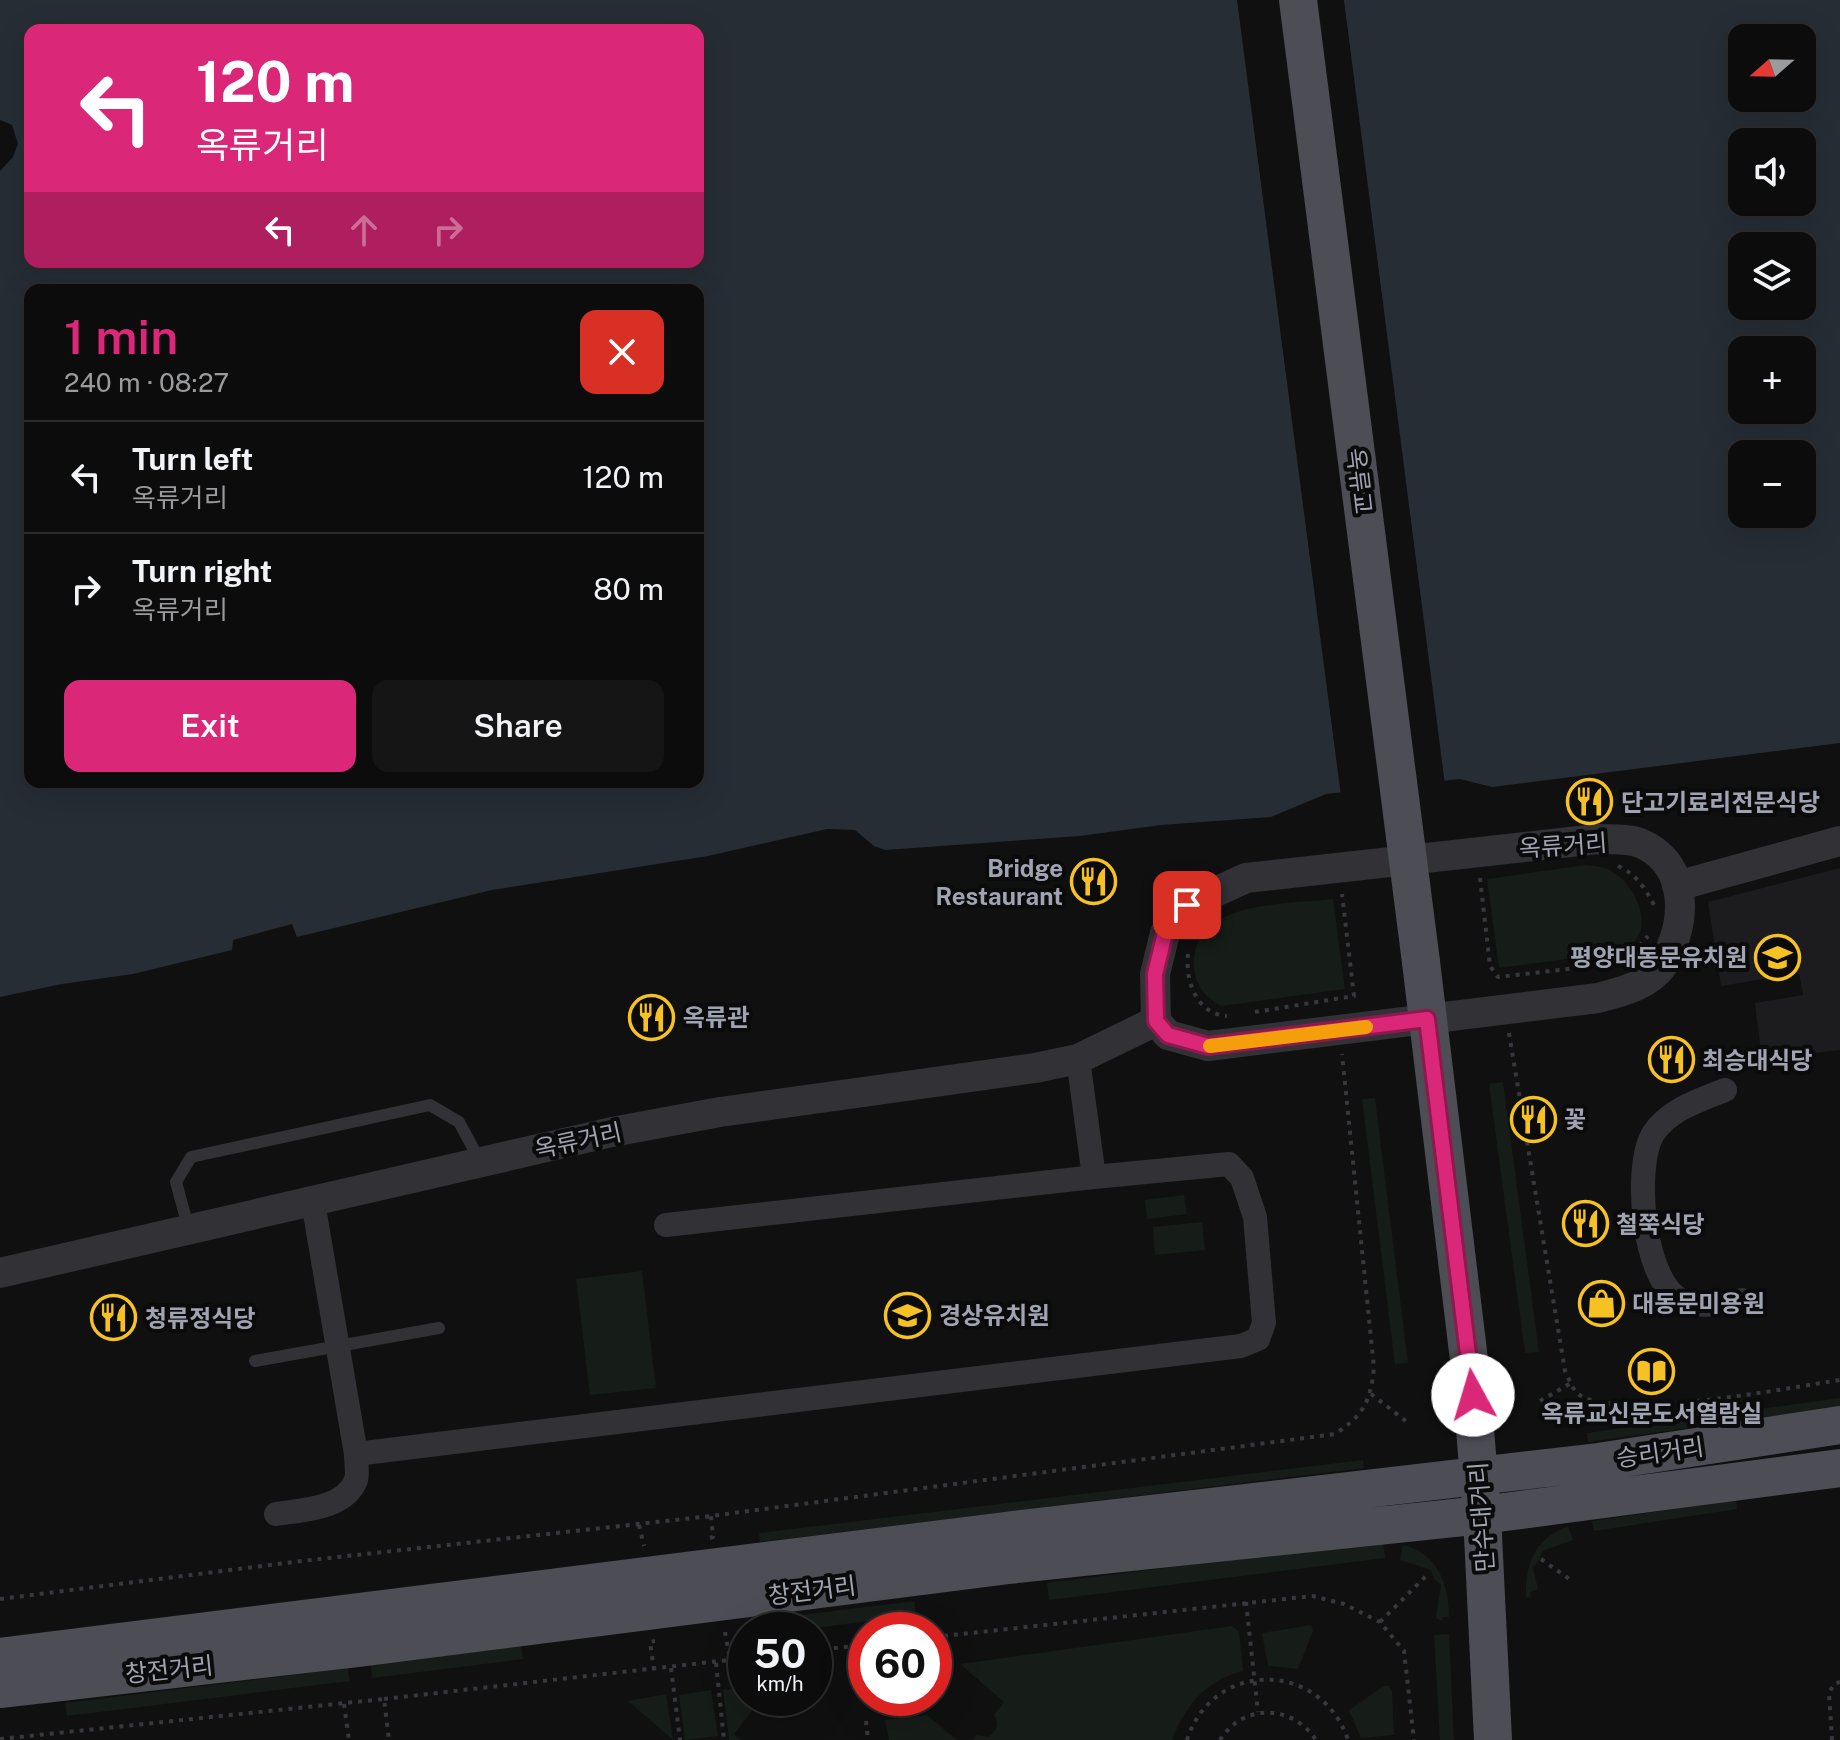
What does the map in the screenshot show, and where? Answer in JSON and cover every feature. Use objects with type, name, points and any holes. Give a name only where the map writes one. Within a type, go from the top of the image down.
[{"type":"main road","name":"옥류교","points":[[1298,0],[1421,962]]},
{"type":"main road","name":"만수대거리","points":[[1421,962],[1470,1368],[1482,1515],[1493,1740]]},
{"type":"main road","name":"승리거리","points":[[1479,1474],[1598,1462],[1840,1425]]},
{"type":"main road","name":"승리거리","points":[[1482,1515],[1840,1468]]},
{"type":"main road","name":"창전거리","points":[[0,1657],[1479,1474]]},
{"type":"main road","name":"창전거리","points":[[0,1689],[388,1644],[994,1567],[1482,1515]]},
{"type":"street","name":"옥류거리","points":[[1597,839],[1638,842],[1673,868],[1681,906],[1678,931],[1664,965],[1643,983],[1598,998],[1427,1019],[1208,1046],[1168,1035],[1156,1021],[1155,974],[1165,933],[1187,905],[1246,878],[1597,839]]},
{"type":"street","points":[[1677,886],[1840,841]]},
{"type":"street","name":"옥류거리","points":[[0,1273],[612,1132],[720,1112],[1035,1068],[1078,1059],[1156,1021]]},
{"type":"street","points":[[1078,1059],[1094,1177]]},
{"type":"street","points":[[1725,1090],[1681,1109],[1654,1132],[1645,1150],[1644,1203],[1656,1268],[1665,1285],[1679,1300],[1700,1305],[1742,1300]]},
{"type":"street","points":[[356,1454],[1233,1348],[1258,1339],[1264,1323],[1255,1217],[1242,1178],[1229,1164],[666,1225]]},
{"type":"street","points":[[276,1514],[328,1505],[348,1493],[357,1478],[356,1454],[313,1202]]},
{"type":"lane","points":[[189,1230],[176,1182],[191,1157],[430,1105],[459,1122],[481,1162]]},
{"type":"lane","points":[[255,1361],[439,1328]]},
{"type":"path","points":[[1479,872],[1490,966],[1498,977]]},
{"type":"path","points":[[1334,1000],[1354,996],[1342,891]]},
{"type":"path","points":[[1509,1033],[1565,1371],[1577,1392],[1597,1402],[1647,1406],[1840,1380]]},
{"type":"path","points":[[0,1599],[302,1561],[711,1516],[1335,1434],[1355,1421],[1371,1393],[1374,1368],[1342,1052]]},
{"type":"path","points":[[1540,1401],[1571,1383]]},
{"type":"path","points":[[1371,1393],[1407,1422]]},
{"type":"path","points":[[711,1516],[713,1537]]},
{"type":"path","points":[[639,1524],[642,1546]]},
{"type":"path","points":[[1541,1559],[1572,1581]]},
{"type":"path","points":[[1380,1622],[1427,1575]]},
{"type":"path","points":[[952,1635],[1313,1596],[1344,1604],[1380,1622],[1404,1651],[1414,1740]]},
{"type":"path","points":[[1246,1602],[1258,1712]]},
{"type":"path","points":[[726,1632],[728,1646]]},
{"type":"path","points":[[650,1642],[654,1670]]},
{"type":"path","points":[[0,1739],[728,1660]]},
{"type":"path","points":[[716,1662],[724,1740]]},
{"type":"path","points":[[671,1668],[680,1740]]},
{"type":"path","points":[[1187,1740],[1197,1718],[1211,1701],[1235,1686],[1254,1680],[1285,1681],[1312,1692],[1334,1712],[1348,1740]]},
{"type":"path","points":[[1832,1740],[1829,1693],[1834,1684],[1840,1682]]},
{"type":"path","points":[[384,1699],[389,1740]]},
{"type":"path","points":[[344,1704],[349,1740]]},
{"type":"path","points":[[1220,1740],[1234,1723],[1258,1712],[1279,1713],[1293,1718],[1305,1726],[1316,1740]]},
{"type":"path","points":[[866,1721],[868,1740]]},
{"type":"shaded area","points":[[0,0],[1840,0],[1840,743],[1492,787],[1460,779],[1326,794],[1271,817],[1161,825],[1080,836],[885,850],[874,846],[855,830],[827,829],[708,856],[492,890],[297,937],[292,924],[233,940],[232,950],[133,974],[0,997],[0,171],[13,157],[18,144],[12,125],[0,120]]},
{"type":"shaded area","points":[[1585,865],[1609,870],[1629,887],[1641,914],[1640,933],[1635,941],[1612,953],[1499,968],[1487,879]]},
{"type":"shaded area","name":"평양대동문유치원","points":[[1840,868],[1840,1050],[1762,1059],[1755,1003],[1803,995],[1799,973],[1721,986],[1708,902]]},
{"type":"shaded area","points":[[1333,899],[1345,989],[1222,1006],[1202,991],[1194,968],[1197,945],[1207,929],[1224,917],[1267,905]]},
{"type":"shaded area","points":[[1503,1082],[1539,1352],[1525,1353],[1489,1084]]},
{"type":"shaded area","points":[[1375,1098],[1408,1363],[1395,1364],[1362,1099]]},
{"type":"shaded area","points":[[1184,1195],[1187,1214],[1147,1219],[1145,1200]]},
{"type":"shaded area","points":[[1202,1222],[1205,1250],[1155,1255],[1153,1227]]},
{"type":"shaded area","points":[[642,1271],[656,1388],[590,1395],[576,1279]]},
{"type":"shaded area","points":[[1840,1398],[1840,1407],[1588,1442],[1587,1433]]},
{"type":"shaded area","points":[[1363,1460],[1364,1468],[760,1542],[759,1533]]},
{"type":"shaded area","points":[[1736,1500],[1737,1509],[1594,1531],[1592,1521]]},
{"type":"shaded area","points":[[1568,1526],[1573,1540],[1542,1551],[1533,1568],[1538,1589],[1530,1592],[1531,1598],[1526,1597],[1528,1573],[1534,1554],[1547,1538]]},
{"type":"shaded area","points":[[1383,1540],[1385,1558],[1049,1600],[1047,1583]]},
{"type":"shaded area","points":[[1403,1545],[1425,1555],[1439,1572],[1447,1593],[1449,1617],[1443,1617],[1442,1621],[1436,1618],[1441,1585],[1434,1579],[1431,1570],[1400,1560]]},
{"type":"shaded area","points":[[914,1601],[916,1612],[848,1612],[848,1624],[832,1626],[832,1612],[825,1612]]},
{"type":"shaded area","points":[[1311,1625],[1313,1631],[1298,1669],[1268,1666],[1262,1633]]},
{"type":"shaded area","points":[[1232,1626],[1239,1631],[1243,1671],[1218,1681],[1198,1696],[1183,1716],[1172,1740],[973,1740],[977,1735],[988,1737],[994,1732],[997,1724],[994,1715],[1004,1702],[960,1664]]},
{"type":"shaded area","points":[[1449,1634],[1454,1740],[1440,1740],[1434,1635]]},
{"type":"shaded area","points":[[521,1646],[523,1659],[372,1678],[371,1665]]},
{"type":"shaded area","points":[[348,1668],[350,1681],[67,1716],[65,1703]]},
{"type":"shaded area","points":[[1384,1686],[1389,1686],[1392,1691],[1394,1735],[1361,1738],[1349,1710]]},
{"type":"shaded area","points":[[728,1689],[728,1716],[748,1716],[734,1734],[741,1740],[729,1740],[723,1690]]},
{"type":"shaded area","points":[[711,1690],[718,1736],[685,1740],[679,1695]]},
{"type":"shaded area","points":[[666,1694],[673,1740],[628,1701]]},
{"type":"shaded area","points":[[928,1716],[957,1740],[889,1740],[885,1720]]},
{"type":"pier","points":[[1237,0],[1344,0],[1445,785],[1341,796]]},
{"type":"slow traffic","points":[[1210,1046],[1366,1027]]},
{"type":"place","name":"단고기료리전문식당","points":[[1590,802]]},
{"type":"place","name":"Bridge Restaurant","points":[[1094,882]]},
{"type":"place","name":"평양대동문유치원","points":[[1778,957]]},
{"type":"place","name":"옥류관","points":[[652,1017]]},
{"type":"place","name":"최승대식당","points":[[1671,1060]]},
{"type":"place","name":"꽃","points":[[1533,1119]]},
{"type":"place","name":"철쭉식당","points":[[1585,1224]]},
{"type":"place","name":"대동문미용원","points":[[1601,1303]]},
{"type":"place","name":"경상유치원","points":[[908,1315]]},
{"type":"place","name":"청류정식당","points":[[114,1318]]},
{"type":"place","name":"옥류교신문도서열람실","points":[[1652,1371]]},
{"type":"route","points":[[1187,905],[1165,933],[1155,974],[1156,1021],[1168,1035],[1208,1046],[1427,1019],[1473,1395]]}]
